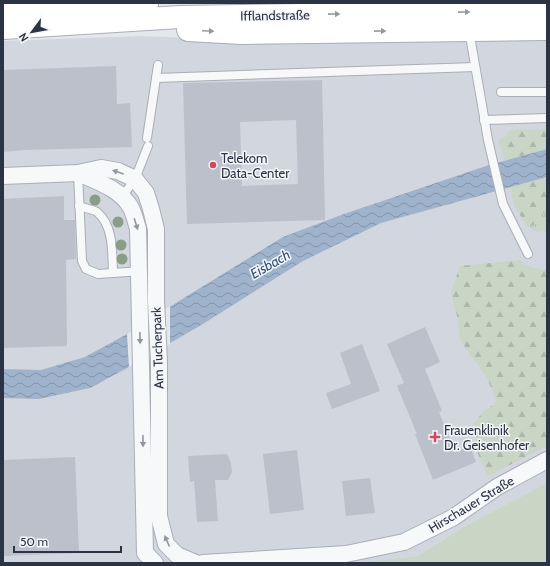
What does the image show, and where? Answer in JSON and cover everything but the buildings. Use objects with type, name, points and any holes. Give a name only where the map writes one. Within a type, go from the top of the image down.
[{"type":"main road","points":[[3,9],[216,3]]},
{"type":"main road","points":[[27,8],[70,13],[128,28],[242,33],[547,29]]},
{"type":"main road","name":"Ifflandstraße","points":[[3,28],[70,13],[180,17],[547,11]]},
{"type":"street","name":"Am Tucherpark","points":[[3,176],[78,172],[101,168],[118,171],[135,179],[146,193],[156,229],[156,301],[159,362],[159,516],[166,544],[177,555],[196,563]]},
{"type":"street","name":"Am Tucherpark","points":[[78,172],[112,189],[122,197],[130,207],[138,229],[145,553],[155,563]]},
{"type":"street","name":"Hirschauer Straße","points":[[203,563],[346,554],[404,542],[454,517],[497,487],[547,460]]},
{"type":"lane","points":[[469,30],[490,154],[503,204],[528,254]]},
{"type":"lane","points":[[122,197],[135,179],[147,142],[158,65]]},
{"type":"lane","points":[[156,78],[475,67]]},
{"type":"lane","points":[[501,92],[547,92]]},
{"type":"lane","points":[[484,120],[547,118]]},
{"type":"lane","points":[[78,172],[82,261],[86,269],[98,274],[157,270]]},
{"type":"lane","points":[[79,206],[97,212],[104,221],[109,233],[113,272]]},
{"type":"shaded area","points":[[142,36],[237,40],[547,38],[547,483],[467,525],[417,556],[351,563],[3,563],[3,41]]},
{"type":"green space","points":[[547,129],[547,149],[505,160],[498,140],[506,137],[509,130]]},
{"type":"green space","points":[[547,177],[547,210],[544,213],[536,214],[534,225],[526,225],[514,205],[510,188]]},
{"type":"green space","points":[[547,210],[547,231],[537,232],[526,225],[534,225],[536,213],[544,213]]},
{"type":"green space","points":[[520,260],[530,267],[547,270],[547,446],[488,476],[478,454],[474,423],[482,413],[497,402],[487,378],[460,340],[458,320],[451,292],[460,266]]},
{"type":"green space","points":[[547,483],[547,563],[351,563],[417,556],[467,525]]},
{"type":"water","name":"Eisbach","points":[[547,149],[547,177],[381,223],[303,261],[203,324],[90,388],[39,399],[3,398],[3,369],[41,370],[85,357],[127,334],[283,237],[341,215],[486,166]]},
{"type":"pier","points":[[170,306],[170,344],[129,367],[127,334]]},
{"type":"place","name":"Telekom Data-Center","points":[[213,165]]},
{"type":"place","name":"Frauenklinik Dr. Geisenhofer","points":[[435,437]]}]
